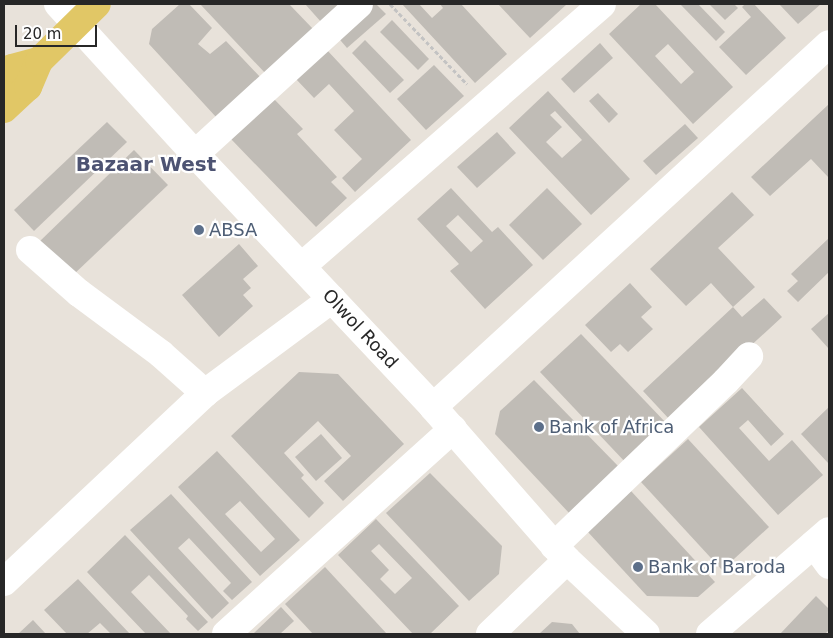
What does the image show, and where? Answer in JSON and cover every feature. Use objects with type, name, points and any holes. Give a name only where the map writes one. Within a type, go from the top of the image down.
[{"type":"main road","points":[[4,109],[28,87],[39,61],[97,4]]},
{"type":"main road","points":[[4,76],[12,68],[39,61]]},
{"type":"street","name":"Olwol Road","points":[[58,4],[195,154],[433,406],[560,553],[646,634]]},
{"type":"street","points":[[195,154],[359,4]]},
{"type":"street","points":[[302,266],[602,4]]},
{"type":"street","points":[[433,406],[829,44]]},
{"type":"street","points":[[30,250],[79,293],[161,354],[205,393]]},
{"type":"street","points":[[4,582],[205,393],[332,299]]},
{"type":"street","points":[[490,634],[560,553],[749,356]]},
{"type":"street","points":[[226,634],[453,429]]},
{"type":"street","points":[[710,634],[824,546]]},
{"type":"path","points":[[390,4],[487,104]]},
{"type":"building","points":[[180,4],[189,4],[212,28],[198,44],[210,54],[226,41],[261,78],[216,117],[149,44],[152,29]]},
{"type":"building","points":[[200,4],[289,4],[314,30],[266,74]]},
{"type":"building","points":[[305,4],[344,4],[322,23]]},
{"type":"building","points":[[369,4],[376,4],[386,14],[347,48],[335,34]]},
{"type":"building","points":[[402,4],[419,4],[432,18],[443,8],[440,4],[461,4],[507,54],[475,83]]},
{"type":"building","points":[[498,4],[567,4],[530,38]]},
{"type":"building","points":[[641,4],[655,4],[733,87],[693,124],[609,34]],"holes":[[[668,44],[694,72],[681,84],[655,56]]]},
{"type":"building","points":[[680,4],[698,4],[725,32],[716,41]]},
{"type":"building","points":[[709,4],[734,4],[738,8],[725,20]]},
{"type":"building","points":[[745,4],[754,4],[786,38],[746,75],[719,47],[751,17],[742,7]]},
{"type":"building","points":[[779,4],[821,4],[798,24]]},
{"type":"building","points":[[392,20],[429,59],[418,70],[380,32]]},
{"type":"building","points":[[365,40],[404,80],[390,93],[352,53]]},
{"type":"building","points":[[600,43],[613,58],[574,93],[561,79]]},
{"type":"building","points":[[326,49],[411,140],[355,192],[342,178],[362,159],[334,130],[354,111],[329,84],[314,98],[295,78]]},
{"type":"building","points":[[434,65],[464,96],[426,130],[397,99]]},
{"type":"building","points":[[548,91],[630,179],[591,215],[509,128]],"holes":[[[555,111],[582,140],[562,158],[546,142],[562,127],[550,115]]]},
{"type":"building","points":[[598,93],[618,114],[609,123],[589,101]]},
{"type":"building","points":[[274,99],[303,129],[297,134],[337,177],[331,182],[347,198],[316,227],[231,139]]},
{"type":"building","points":[[829,104],[829,178],[811,159],[770,196],[751,177]]},
{"type":"building","points":[[107,122],[127,142],[34,231],[14,210]]},
{"type":"building","points":[[685,124],[698,138],[656,175],[643,161]]},
{"type":"building","points":[[497,132],[516,153],[477,188],[457,167]]},
{"type":"building","points":[[134,150],[168,185],[72,276],[39,242]]},
{"type":"building","points":[[451,188],[492,232],[498,227],[533,265],[485,309],[450,271],[459,264],[417,219]],"holes":[[[458,215],[483,241],[471,252],[446,226]]]},
{"type":"building","points":[[547,188],[582,224],[543,260],[509,225]]},
{"type":"building","points":[[732,192],[754,215],[718,248],[755,287],[733,307],[711,283],[686,306],[650,269]]},
{"type":"building","points":[[829,238],[829,272],[798,302],[787,291],[798,281],[791,274]]},
{"type":"building","points":[[239,244],[258,266],[243,279],[251,288],[243,295],[253,306],[219,337],[182,295]]},
{"type":"building","points":[[630,283],[652,307],[641,317],[653,329],[628,352],[620,344],[611,352],[585,325]]},
{"type":"building","points":[[764,298],[782,317],[670,420],[643,391],[733,307],[742,317]]},
{"type":"building","points":[[829,313],[829,349],[811,329]]},
{"type":"building","points":[[581,334],[668,425],[627,464],[540,372]]},
{"type":"building","points":[[299,372],[338,374],[404,444],[343,501],[324,481],[351,456],[318,421],[284,453],[304,475],[301,478],[324,503],[309,518],[231,436]]},
{"type":"building","points":[[534,380],[620,468],[570,514],[495,434],[500,411]]},
{"type":"building","points":[[742,388],[784,434],[771,446],[748,420],[739,428],[769,461],[792,440],[823,475],[778,515],[699,427]]},
{"type":"building","points":[[829,407],[829,464],[801,434]]},
{"type":"building","points":[[321,434],[342,458],[316,481],[295,457]]},
{"type":"building","points":[[688,439],[769,527],[722,570],[641,482]]},
{"type":"building","points":[[217,451],[300,540],[260,576],[178,487]],"holes":[[[240,501],[275,539],[261,552],[225,514]]]},
{"type":"building","points":[[430,473],[502,546],[499,574],[469,601],[386,513]]},
{"type":"building","points":[[631,491],[715,582],[698,597],[647,596],[587,531]]},
{"type":"building","points":[[171,494],[252,582],[232,600],[223,591],[231,583],[189,538],[178,548],[229,603],[212,619],[130,530]]},
{"type":"building","points":[[376,519],[459,606],[430,634],[413,634],[338,555]],"holes":[[[379,544],[412,578],[395,594],[380,579],[389,570],[371,551]]]},
{"type":"building","points":[[125,535],[208,622],[198,631],[186,619],[188,616],[149,575],[131,592],[171,634],[146,634],[87,572]]},
{"type":"building","points":[[325,567],[387,634],[313,634],[285,604]]},
{"type":"building","points":[[78,579],[130,634],[111,634],[100,623],[87,634],[67,634],[44,610]]},
{"type":"building","points":[[816,596],[829,609],[829,630],[825,634],[780,634]]},
{"type":"building","points":[[281,607],[294,621],[280,634],[253,634]]},
{"type":"building","points":[[33,620],[46,634],[18,634]]},
{"type":"building","points":[[552,622],[572,624],[580,634],[539,634]]},
{"type":"place","name":"ABSA","points":[[199,230]]},
{"type":"place","name":"Bank of Africa","points":[[539,427]]},
{"type":"place","name":"Bank of Baroda","points":[[638,567]]},
{"type":"district","name":"Bazaar West","points":[[146,164]]}]
